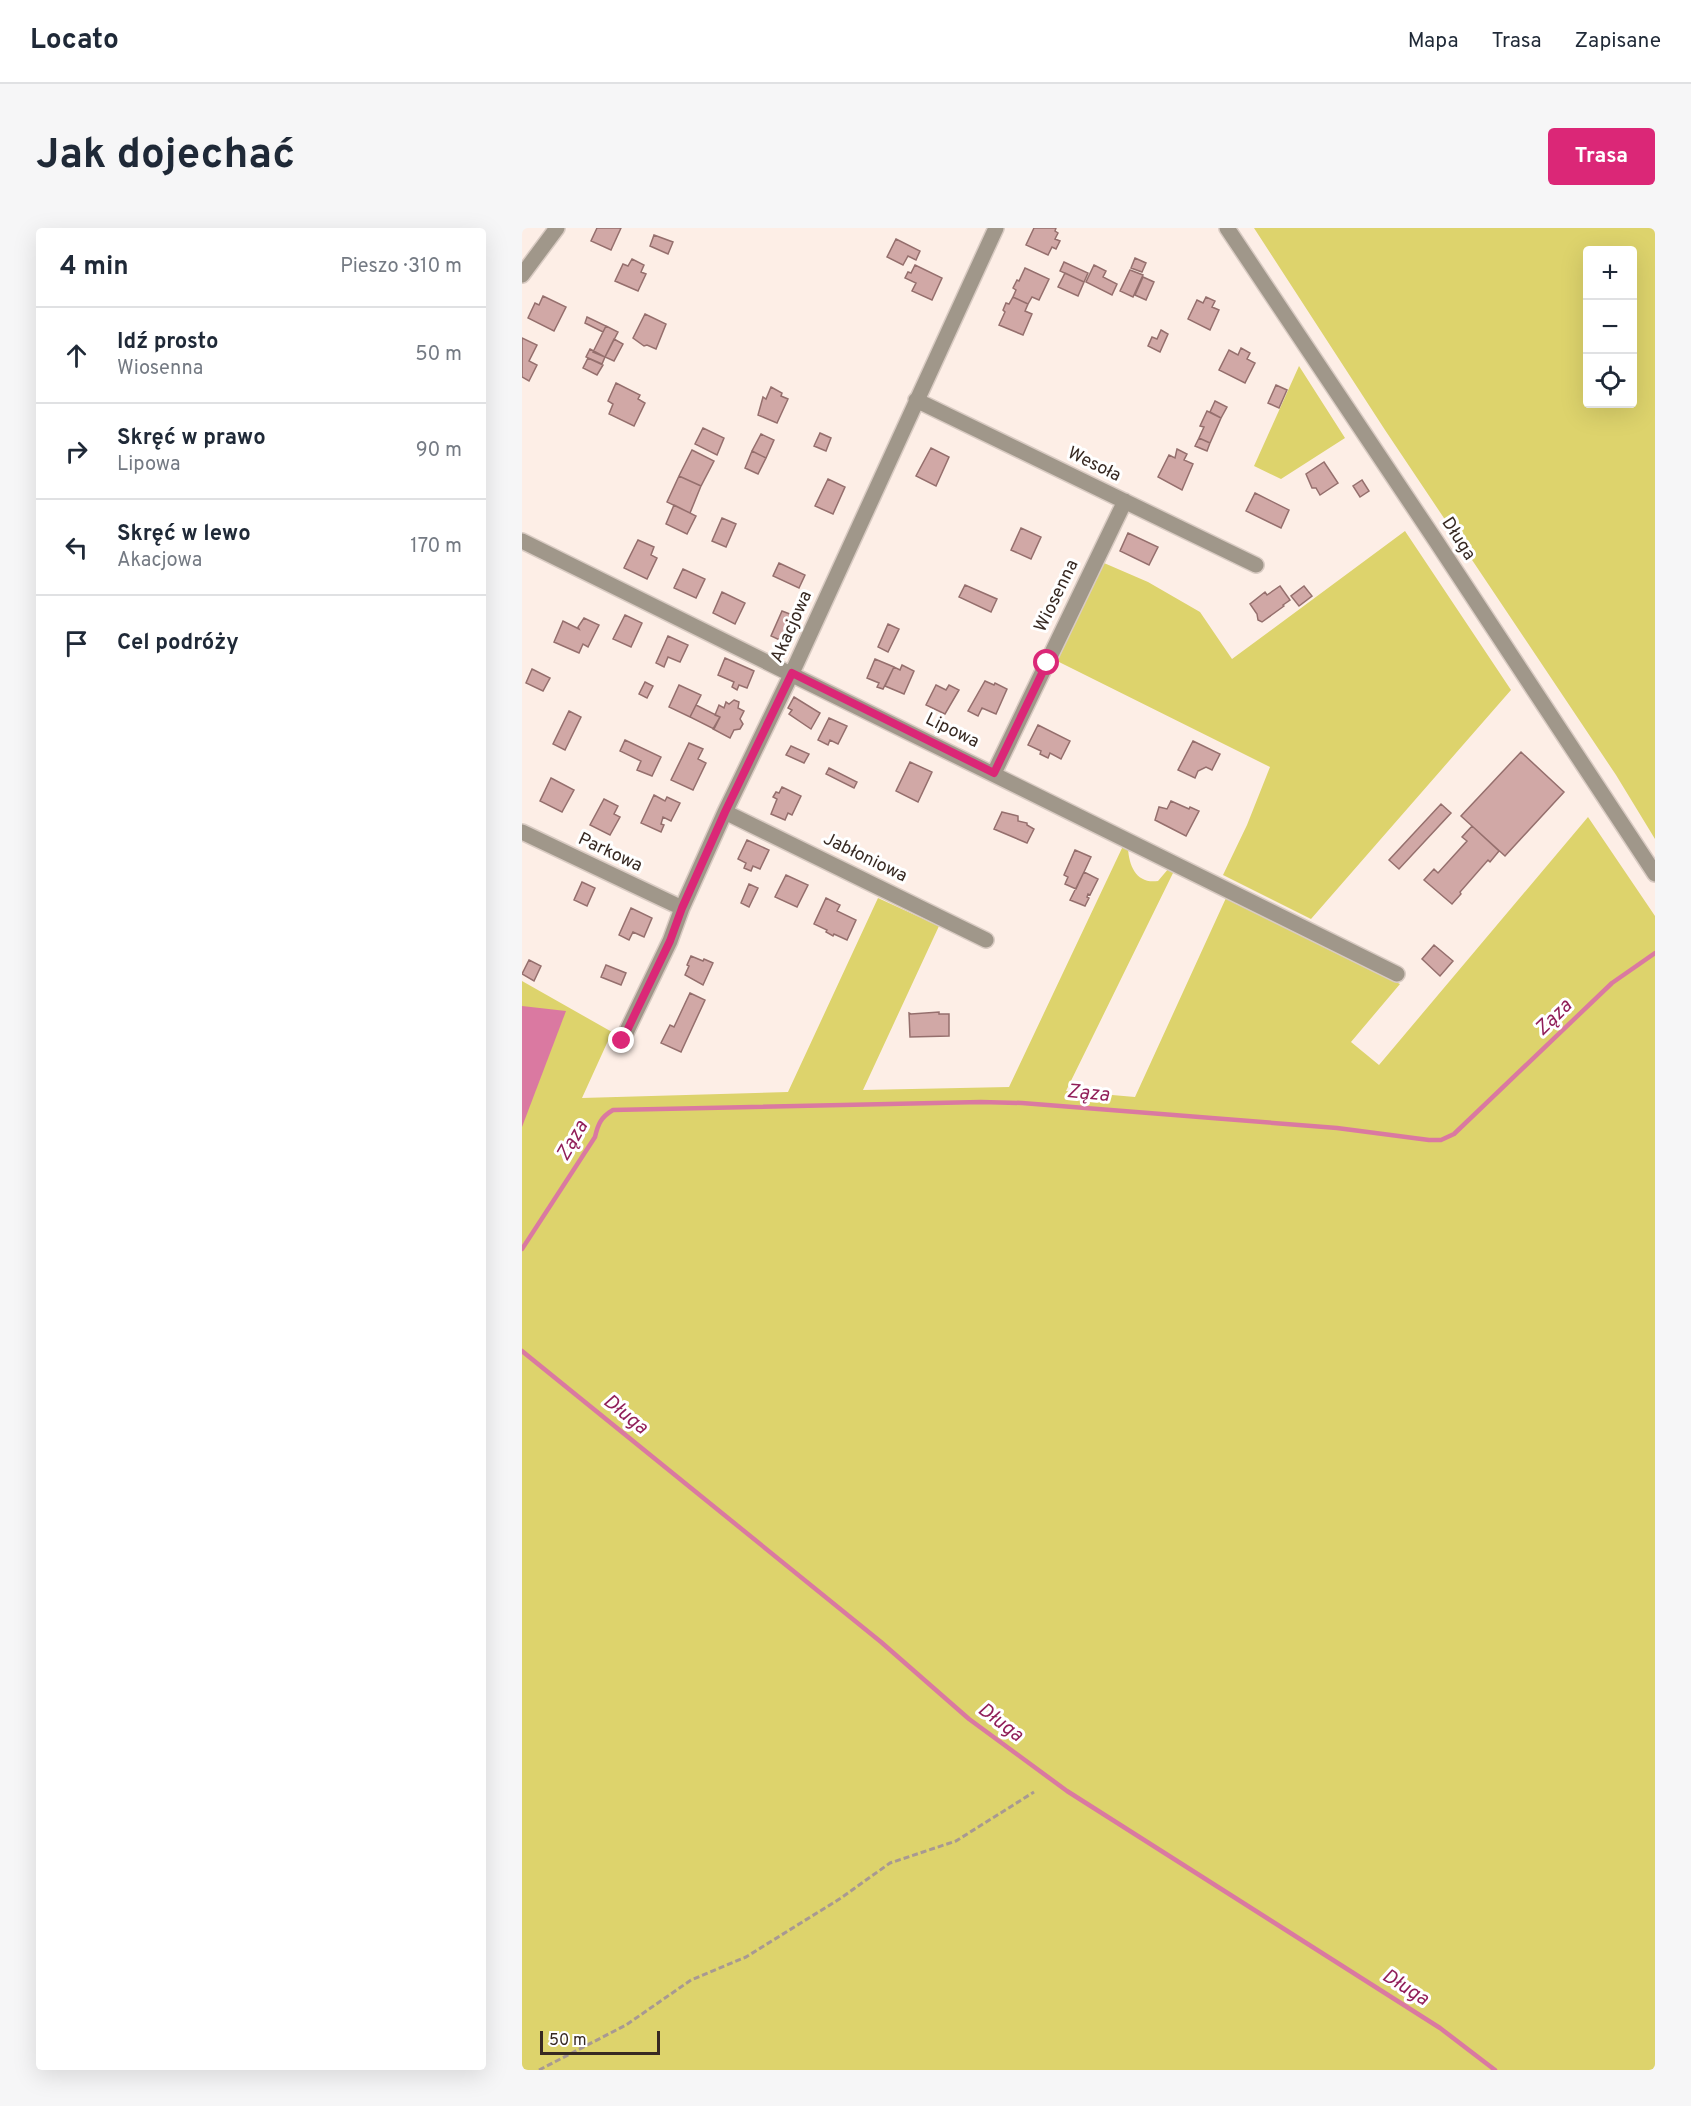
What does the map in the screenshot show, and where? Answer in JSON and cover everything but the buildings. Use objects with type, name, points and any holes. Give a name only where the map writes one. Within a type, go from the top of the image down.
[{"type":"street","points":[[522,275],[557,228]]},
{"type":"street","name":"Akacjowa","points":[[622,1041],[670,941],[682,908],[725,812],[792,673],[915,400],[996,228]]},
{"type":"street","name":"Długa","points":[[1227,228],[1655,874]]},
{"type":"street","name":"Wesoła","points":[[915,400],[1256,565]]},
{"type":"street","name":"Wiosenna","points":[[994,773],[1125,501]]},
{"type":"street","name":"Lipowa","points":[[522,541],[1397,974]]},
{"type":"street","name":"Jabłoniowa","points":[[725,812],[986,940]]},
{"type":"street","name":"Parkowa","points":[[522,832],[682,908]]},
{"type":"path","points":[[540,2070],[626,2025],[691,1980],[746,1957],[841,1898],[890,1863],[956,1841],[1034,1792]]},
{"type":"shaded area","points":[[1254,228],[1655,228],[1655,839],[1616,775],[1385,430]]},
{"type":"shaded area","points":[[1299,366],[1345,438],[1281,479],[1254,466]]},
{"type":"shaded area","points":[[1405,531],[1511,690],[1311,919],[1223,875],[1247,825],[1270,767],[1057,661],[1104,563],[1148,582],[1200,612],[1232,659]]},
{"type":"shaded area","points":[[1588,817],[1655,916],[1655,2070],[522,2070],[522,981],[612,1032],[582,1098],[788,1092],[878,898],[939,926],[863,1090],[1009,1087],[1123,846],[1128,848],[1132,868],[1145,880],[1158,881],[1169,868],[1174,871],[1066,1091],[1135,1097],[1226,898],[1400,984],[1351,1042],[1379,1065]]},
{"type":"shaded area","points":[[522,1006],[566,1011],[522,1127]]},
{"type":"waterway","name":"Ząza","points":[[522,1249],[595,1137],[601,1121],[613,1110],[1022,1103],[1337,1128],[1441,1140],[1454,1134],[1612,983],[1655,953]]},
{"type":"waterway","name":"Długa","points":[[522,1351],[881,1642],[969,1719],[1067,1791],[1440,2028],[1495,2070]]},
{"type":"route","points":[[622,1041],[670,941],[682,908],[725,812],[792,673],[994,773],[1047,663]]}]
